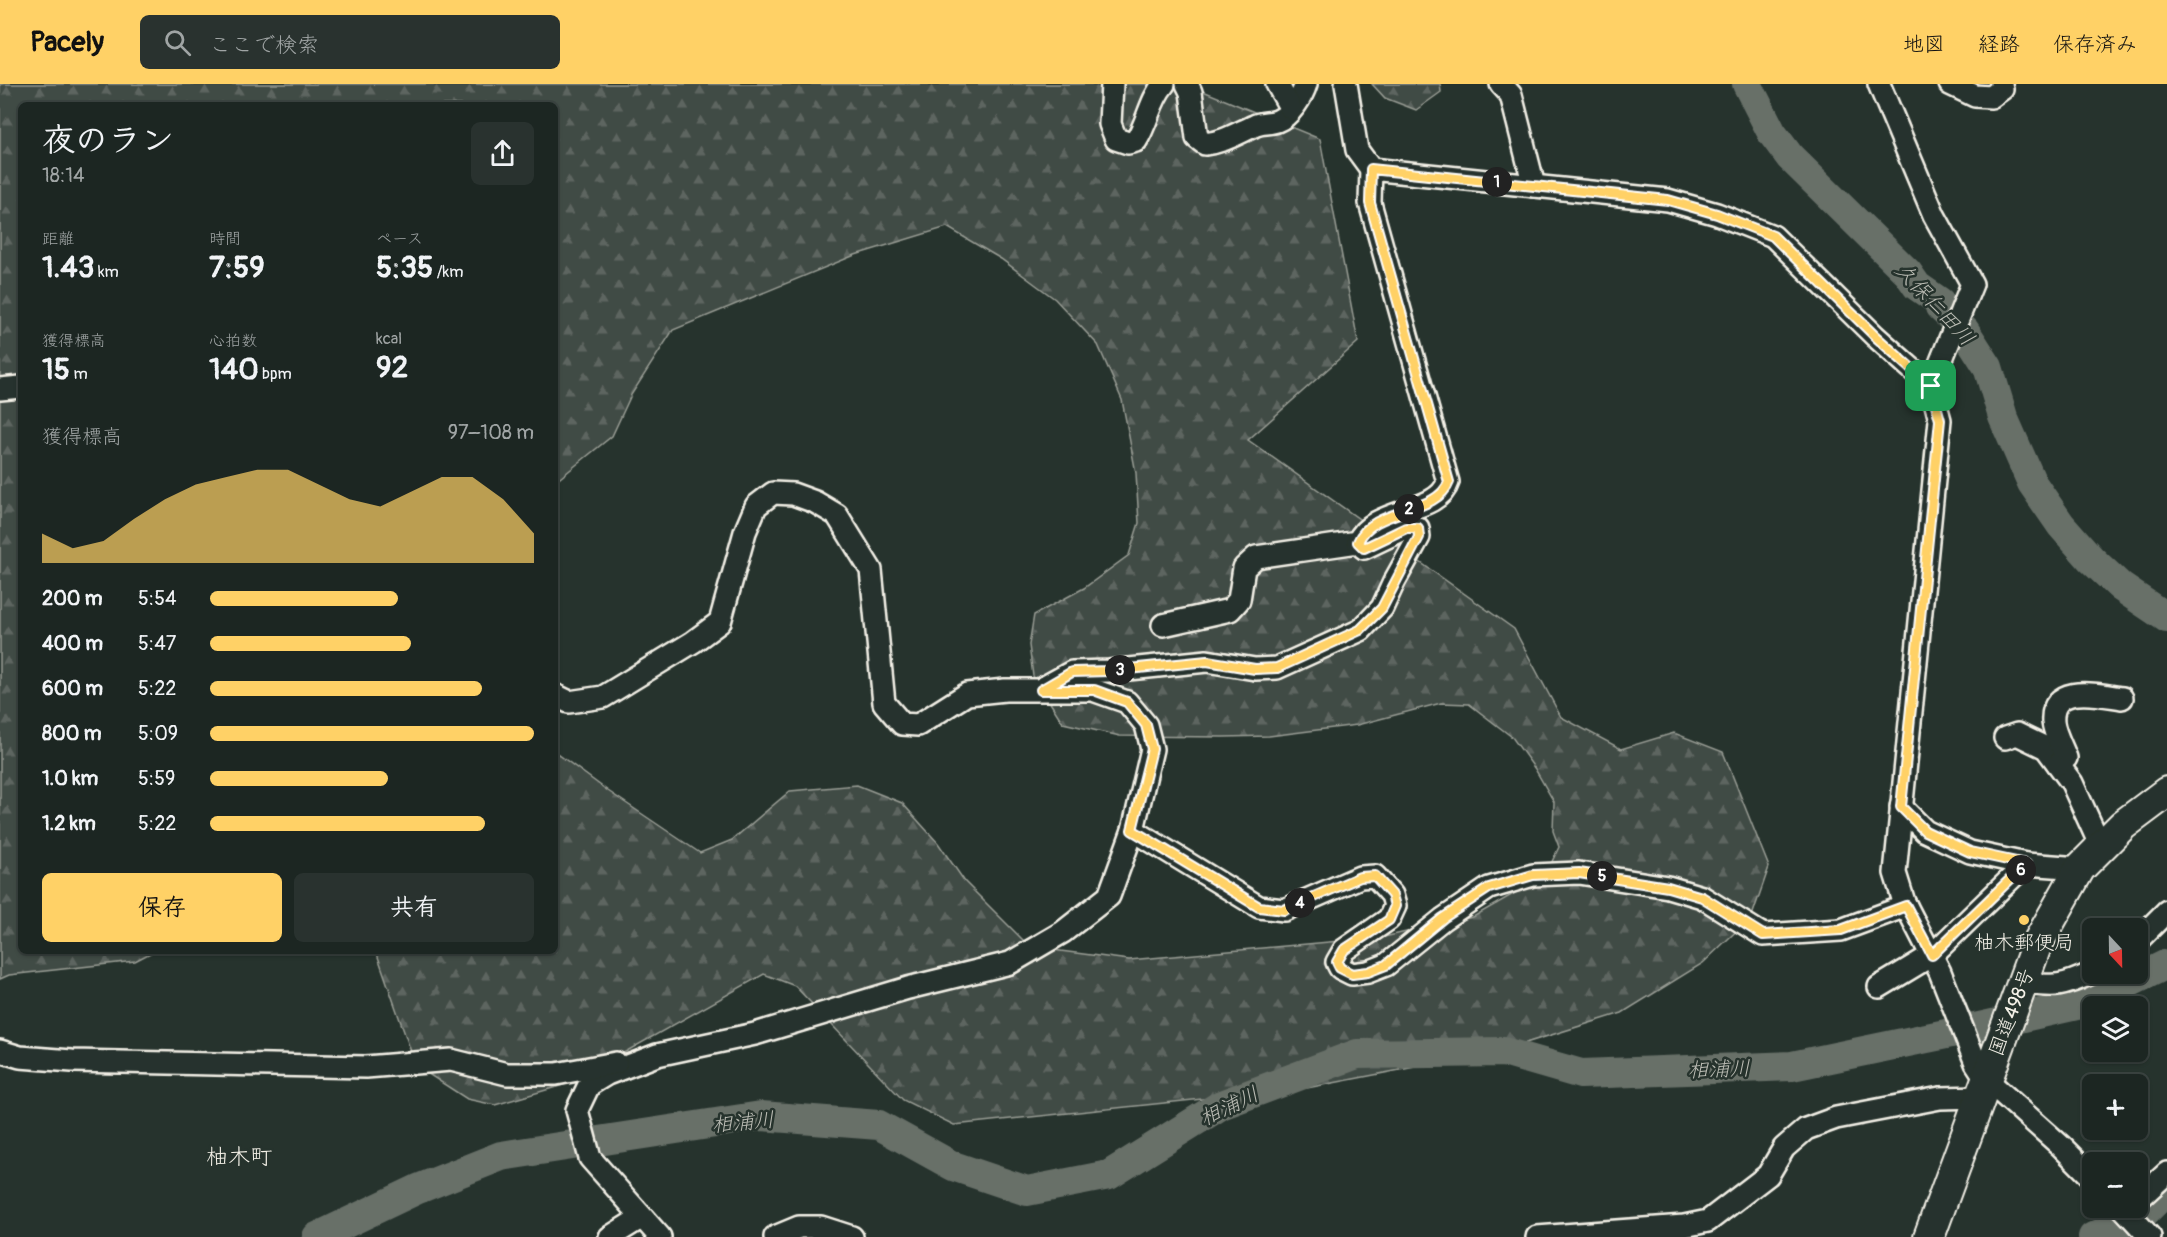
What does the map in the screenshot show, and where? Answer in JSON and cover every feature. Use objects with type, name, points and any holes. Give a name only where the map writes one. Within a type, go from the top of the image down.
[{"type":"highway","name":"国道498号","points":[[1929,1237],[1983,1078],[2013,1012],[2036,946],[2080,868],[2123,825],[2167,792]]},
{"type":"street","points":[[1112,84],[1110,124],[1116,139],[1128,142],[1136,141],[1144,128],[1156,94],[1164,84]]},
{"type":"street","points":[[1187,84],[1191,92],[1197,138],[1205,144],[1219,142],[1258,124],[1280,120],[1291,109],[1304,91],[1306,84]]},
{"type":"street","points":[[1277,84],[1291,109]]},
{"type":"street","points":[[1346,84],[1357,150],[1371,169],[1370,203],[1449,482],[1446,489],[1431,500],[1375,523],[1362,532],[1358,542]]},
{"type":"street","points":[[1501,84],[1511,94],[1534,186]]},
{"type":"street","points":[[1879,84],[1934,215],[1972,284],[1931,386]]},
{"type":"street","points":[[1950,84],[1975,96],[1991,97],[2002,89],[2001,84]]},
{"type":"street","points":[[1371,169],[1668,200],[1717,214],[1773,236],[1875,336],[1931,386],[1940,420],[1895,873],[1906,906],[1936,964],[1983,1078],[2082,1167]]},
{"type":"street","points":[[0,389],[18,387]]},
{"type":"street","points":[[558,696],[569,702],[603,697],[693,642],[720,622],[745,532],[756,506],[773,493],[792,494],[815,502],[837,515],[871,570],[884,703],[902,724],[918,725],[967,694],[1094,690],[1127,702],[1146,725],[1152,749],[1132,830],[1108,897],[1063,932],[1010,963],[908,988],[755,1034],[689,1047],[608,1074],[589,1085],[577,1110],[590,1158],[660,1237]]},
{"type":"street","points":[[1041,690],[1072,672],[1109,671],[1207,661],[1255,669],[1277,668],[1360,630],[1382,608],[1419,537],[1418,528],[1406,528],[1364,548],[1358,542]]},
{"type":"street","points":[[1162,625],[1230,610],[1239,600],[1244,568],[1256,558],[1358,542]]},
{"type":"street","points":[[2058,764],[2066,758],[2053,722],[2055,708],[2062,699],[2076,693],[2122,698]]},
{"type":"street","points":[[2005,738],[2017,734],[2046,748],[2072,783],[2101,847]]},
{"type":"street","points":[[1901,807],[1925,831],[1970,852],[2026,864],[2080,868]]},
{"type":"street","points":[[1132,830],[1259,907],[1284,910],[1360,877],[1375,876],[1392,895],[1395,906],[1389,920],[1344,950],[1337,962],[1340,968],[1352,974],[1368,972],[1386,965],[1443,918],[1489,888],[1533,875],[1579,873],[1668,887],[1702,897],[1763,935],[1841,930],[1906,906]]},
{"type":"street","points":[[1879,987],[1936,964],[2026,864]]},
{"type":"street","points":[[2148,930],[2167,910]]},
{"type":"street","points":[[2023,983],[2055,987],[2082,978]]},
{"type":"street","points":[[0,1051],[20,1057],[84,1061],[366,1067],[451,1060],[507,1074],[556,1074],[616,1063],[635,1064]]},
{"type":"street","points":[[1538,1237],[1684,1226],[1708,1221],[1768,1175],[1784,1148],[1806,1129],[1836,1118],[1940,1098],[1983,1078]]},
{"type":"street","points":[[2148,1191],[2167,1173]]},
{"type":"street","points":[[610,1237],[642,1217]]},
{"type":"street","points":[[776,1237],[799,1227],[821,1227],[852,1237]]},
{"type":"green space","points":[[0,84],[1186,84],[1320,139],[1358,342],[1248,440],[1514,629],[1561,717],[1621,749],[1674,733],[1723,752],[1769,867],[1752,916],[1703,963],[1622,1013],[1503,1050],[1307,1088],[954,1125],[903,1100],[795,986],[764,974],[570,1083],[495,1105],[467,1099],[416,1066],[377,954],[558,954],[558,754],[700,853],[732,840],[790,791],[857,785],[902,803],[938,843],[965,882],[1030,947],[1129,960],[1384,937],[1473,917],[1545,876],[1559,847],[1553,831],[1554,802],[1535,769],[1512,737],[1469,704],[1441,703],[1357,725],[1269,736],[1120,736],[1063,723],[1033,676],[1029,645],[1034,615],[1084,588],[1129,555],[1139,523],[1136,473],[1122,400],[1098,345],[1055,299],[1001,259],[947,227],[855,255],[673,330],[631,395],[612,436],[558,480],[558,102],[18,102],[18,954],[148,954],[135,961],[9,975],[0,979]]},
{"type":"green space","points":[[1372,84],[1440,84],[1441,92],[1416,110],[1385,98]]},
{"type":"waterway","name":"久保仁田川","points":[[1747,84],[1772,133],[1790,157],[1908,273],[1917,286],[1940,302],[1940,307],[1965,331],[1988,367],[2003,417],[2032,483],[2061,525],[2091,559],[2121,587],[2167,618]]},
{"type":"waterway","name":"相浦川","points":[[317,1237],[418,1189],[501,1156],[761,1116],[879,1125],[953,1166],[1027,1191],[1109,1175],[1221,1105],[1357,1054],[1504,1052],[1581,1074],[1792,1066],[2090,1002],[2167,964]]},
{"type":"waterway","points":[[2093,1237],[2144,1213],[2167,1190]]},
{"type":"place","name":"柚木郵便局","points":[[2024,920]]},
{"type":"district","name":"柚木町","points":[[239,1156]]},
{"type":"route","points":[[1371,169],[1668,200],[1717,214],[1773,236],[1875,336],[1931,386],[1940,420],[1901,807],[1925,831],[1970,852],[2026,864],[1932,955],[1906,906],[1841,930],[1763,935],[1702,897],[1668,887],[1579,873],[1533,875],[1489,888],[1443,918],[1386,965],[1368,972],[1352,974],[1340,968],[1337,962],[1344,950],[1389,920],[1395,906],[1392,895],[1375,876],[1360,877],[1284,910],[1259,907],[1132,830],[1152,749],[1146,725],[1127,702],[1094,690],[1041,690],[1072,672],[1109,671],[1207,661],[1255,669],[1277,668],[1360,630],[1382,608],[1419,537],[1418,528],[1406,528],[1375,545],[1364,548],[1358,542],[1362,532],[1375,523],[1431,500],[1446,489],[1449,482],[1370,203],[1371,169]]}]
